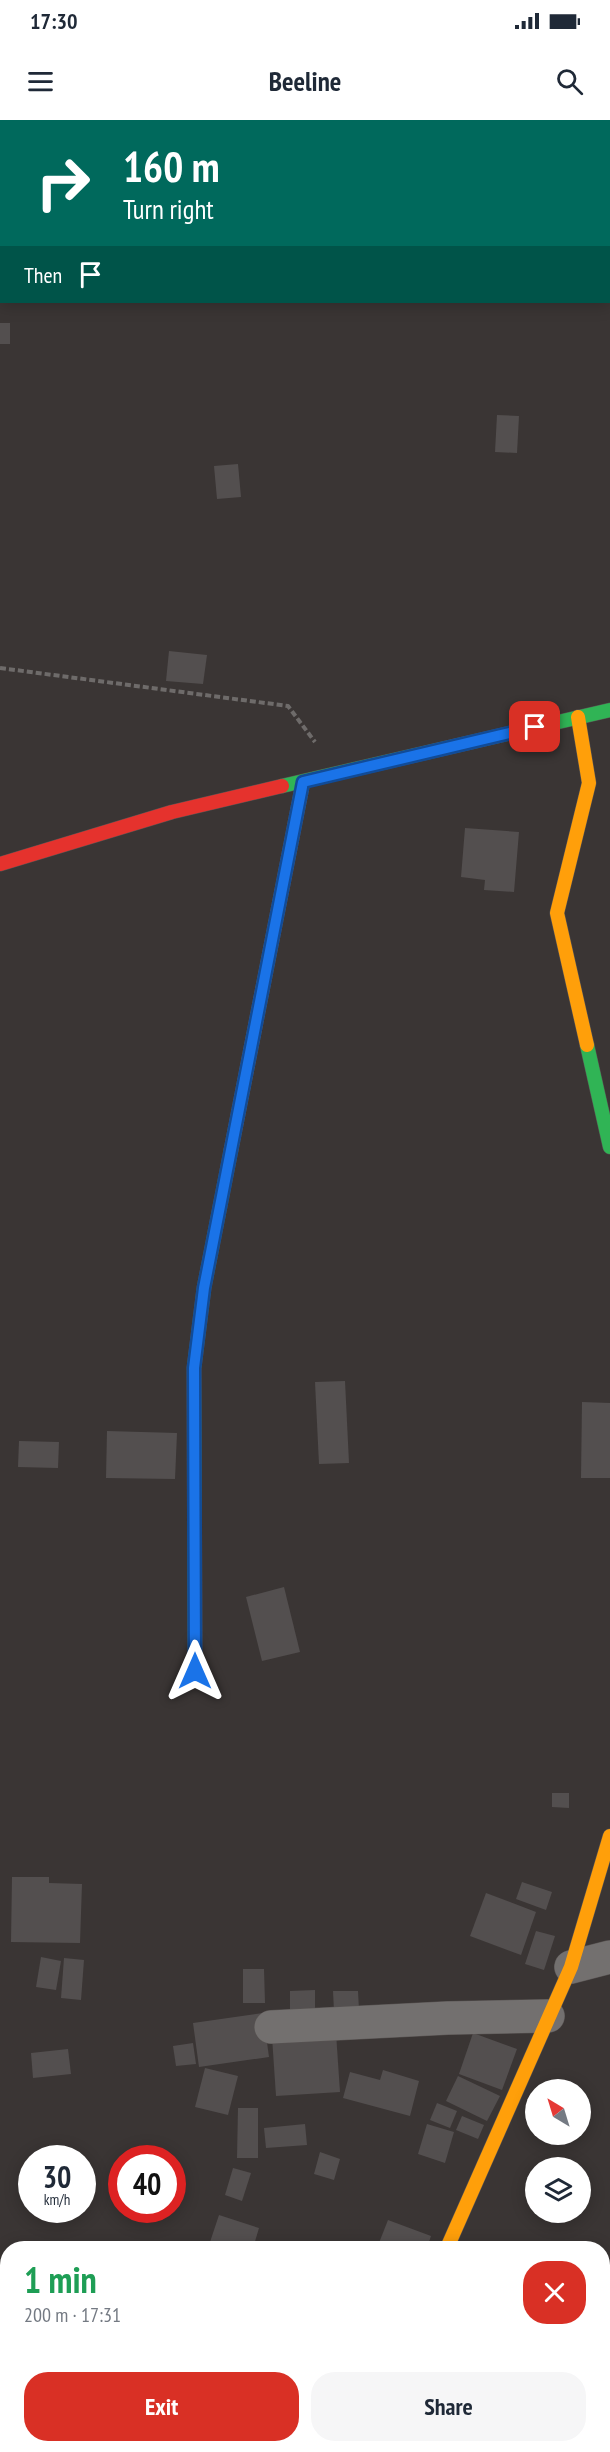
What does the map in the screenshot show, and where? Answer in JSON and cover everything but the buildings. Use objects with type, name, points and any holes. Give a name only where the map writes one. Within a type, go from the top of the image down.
[{"type":"street","points":[[0,864],[172,812],[610,710]]},
{"type":"street","points":[[578,717],[589,783],[557,913],[610,1147]]},
{"type":"street","points":[[195,1671],[194,1368],[204,1288],[303,782]]},
{"type":"street","points":[[450,2241],[571,1967],[610,1836]]},
{"type":"street","points":[[571,1967],[610,1957]]},
{"type":"street","points":[[272,2027],[448,2018],[548,2016]]},
{"type":"path","points":[[0,668],[288,706],[340,773]]},
{"type":"traffic: fast","points":[[282,786],[610,710]]},
{"type":"traffic: fast","points":[[587,1045],[610,1147]]},
{"type":"traffic: fast","points":[[195,1671],[194,1368],[204,1288],[231,1150]]},
{"type":"traffic: slow","points":[[578,717],[589,783],[557,913],[587,1045]]},
{"type":"traffic: slow","points":[[231,1150],[303,782]]},
{"type":"traffic: slow","points":[[450,2241],[571,1967],[610,1836]]},
{"type":"traffic: jam","points":[[0,864],[172,812],[282,786]]},
{"type":"route","points":[[195,1671],[194,1368],[204,1288],[303,782],[535,727]]}]
